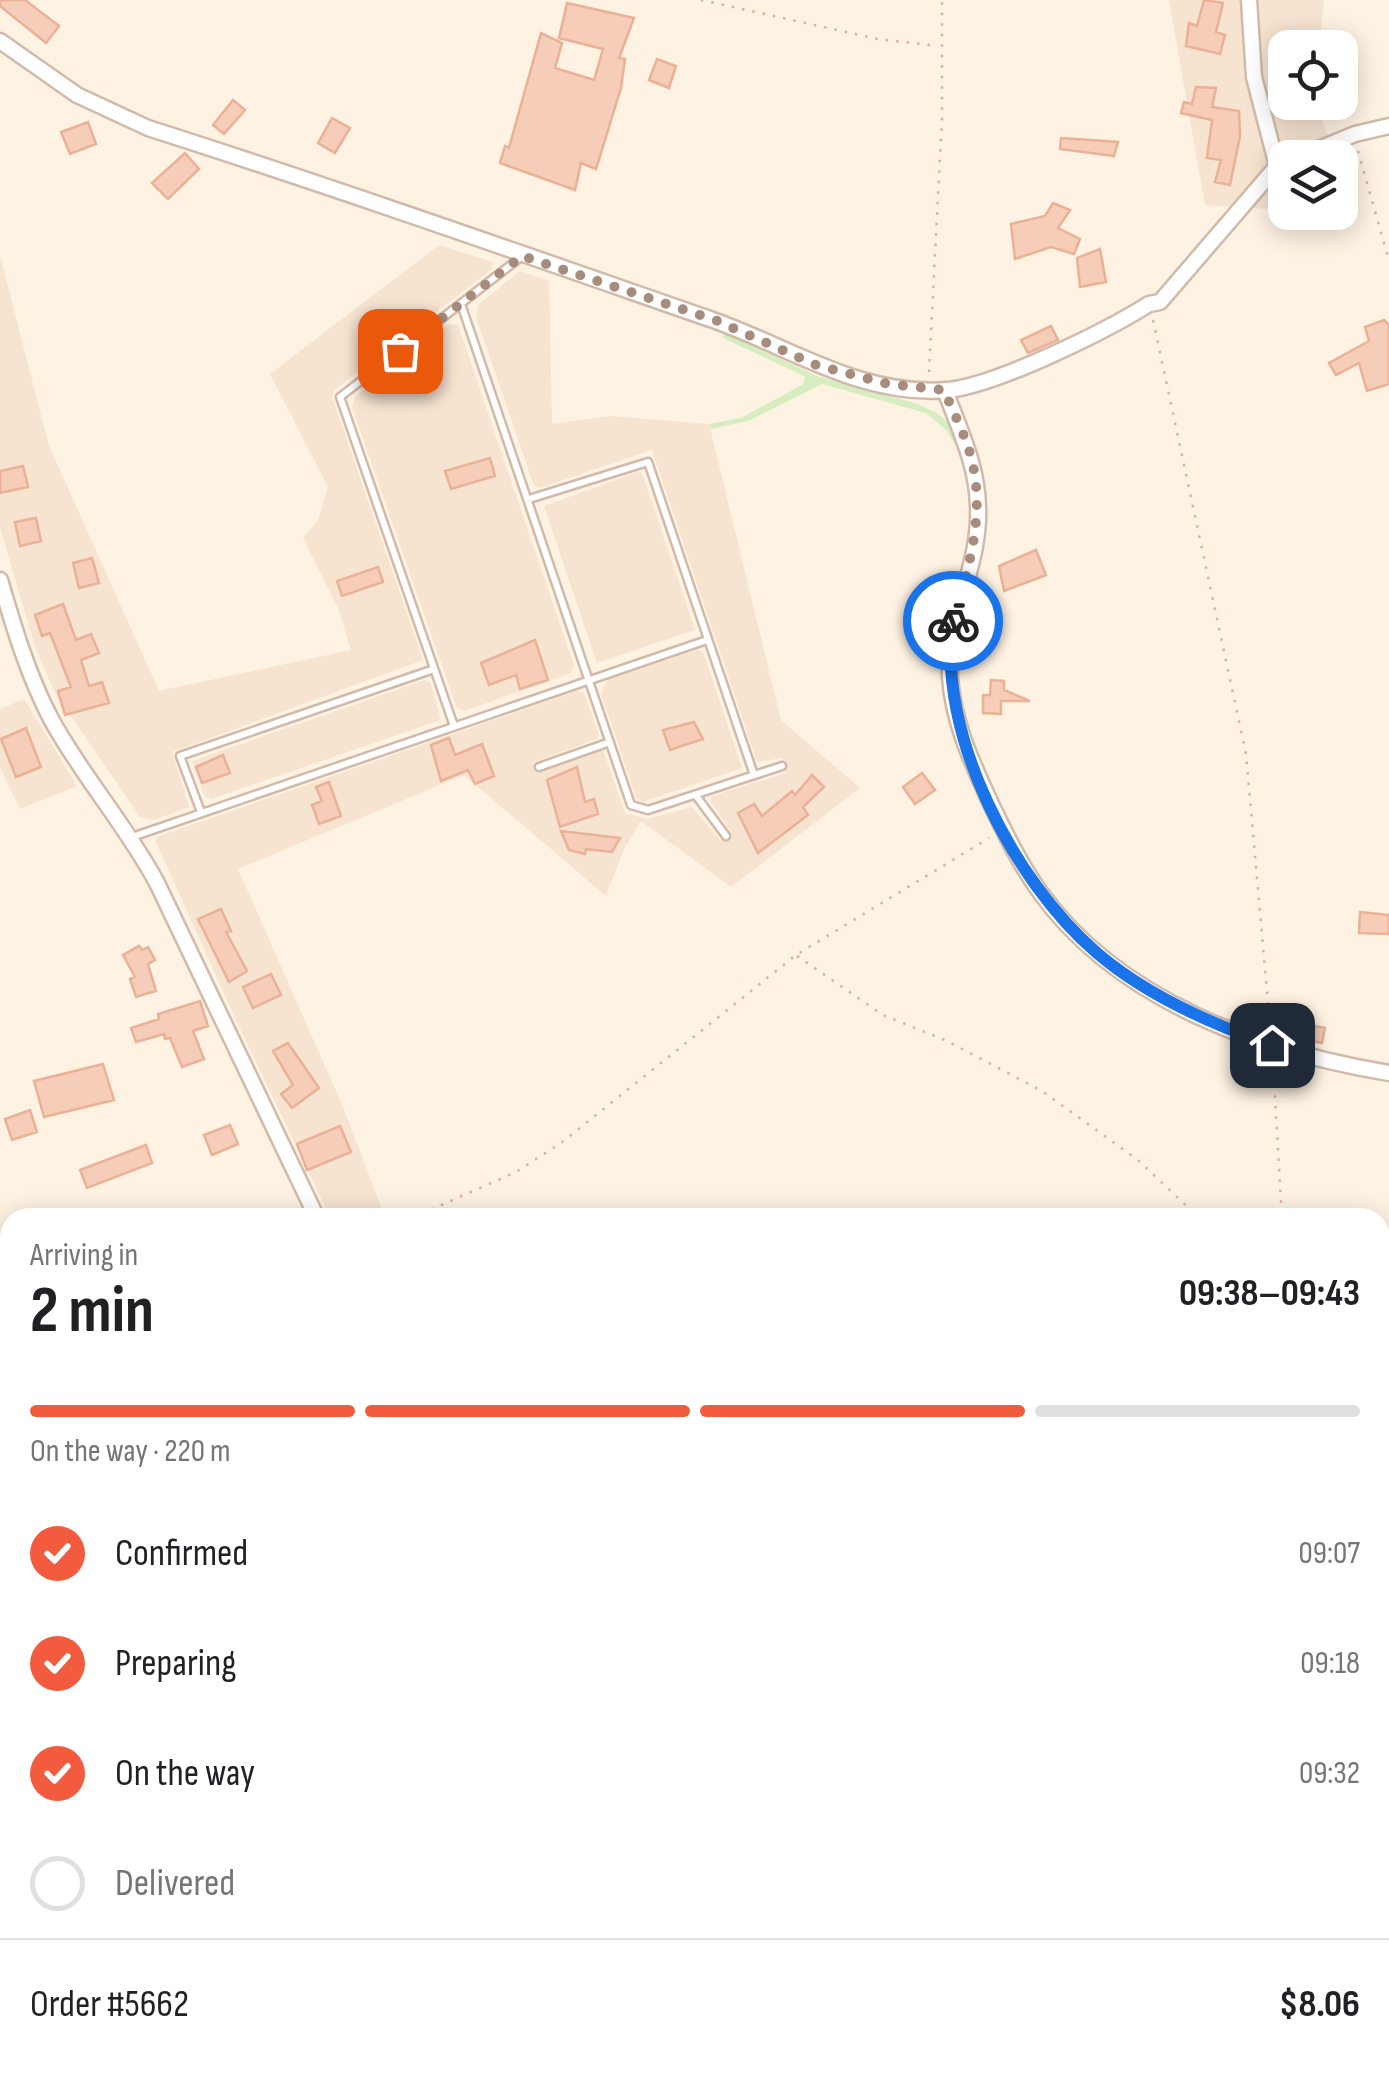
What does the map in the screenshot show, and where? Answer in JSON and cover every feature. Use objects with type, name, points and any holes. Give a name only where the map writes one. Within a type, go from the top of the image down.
[{"type":"street","points":[[1248,0],[1254,77],[1264,127],[1271,140]]},
{"type":"street","points":[[0,41],[106,110],[715,320],[816,365],[888,384],[944,390],[995,378],[1160,302],[1268,179]]},
{"type":"street","points":[[1340,140],[1389,126]]},
{"type":"street","points":[[944,390],[971,456],[978,507],[974,547],[953,622],[950,681],[961,734],[1004,830],[1040,892],[1099,955],[1123,973],[1211,1021],[1272,1045],[1389,1073]]},
{"type":"street","points":[[0,580],[32,681],[53,723],[132,836],[312,1208]]},
{"type":"lane","points":[[454,726],[340,397],[522,256]]},
{"type":"lane","points":[[461,304],[631,805],[648,810],[782,766]]},
{"type":"lane","points":[[529,499],[648,462],[754,775]]},
{"type":"lane","points":[[132,836],[706,640]]},
{"type":"lane","points":[[201,812],[180,756],[434,669]]},
{"type":"lane","points":[[539,767],[610,742]]},
{"type":"lane","points":[[696,796],[726,836]]},
{"type":"path","points":[[701,0],[878,38],[939,46]]},
{"type":"path","points":[[929,372],[942,118],[942,0]]},
{"type":"path","points":[[1355,134],[1389,260]]},
{"type":"path","points":[[1150,304],[1246,754],[1272,1045],[1281,1208]]},
{"type":"path","points":[[435,1208],[516,1172],[561,1143],[796,955],[898,890],[1004,830]]},
{"type":"path","points":[[796,955],[883,1015],[973,1053],[1042,1091],[1138,1160],[1188,1208]]},
{"type":"shaded area","points":[[1169,0],[1324,0],[1321,30],[1268,30],[1268,120],[1322,120],[1330,140],[1268,140],[1268,209],[1205,205]]},
{"type":"shaded area","points":[[439,245],[493,262],[491,270],[334,390],[332,397],[423,660],[172,752],[189,807],[154,820],[140,817],[55,693],[34,644],[0,527],[0,256],[49,446],[159,691],[351,650],[338,608],[303,538],[318,520],[328,487],[270,374]]},
{"type":"shaded area","points":[[520,271],[549,281],[552,424],[610,416],[709,424],[781,720],[860,788],[731,887],[641,821],[624,849],[606,896],[464,775],[238,869],[343,1107],[382,1208],[326,1208],[235,1018],[157,837],[577,691],[584,693],[599,735],[534,762],[537,773],[603,750],[625,813],[647,819],[692,807],[720,840],[731,832],[710,801],[712,796],[786,773],[782,758],[757,762],[652,450],[539,488],[534,486],[476,317],[478,305]]},
{"type":"shaded area","points":[[448,324],[458,325],[574,666],[571,673],[464,711],[457,708],[352,407],[355,397]]},
{"type":"shaded area","points":[[642,473],[695,630],[597,663],[544,506]]},
{"type":"shaded area","points":[[697,650],[703,652],[742,768],[643,802],[636,798],[601,693],[607,680]]},
{"type":"shaded area","points":[[425,680],[430,682],[441,720],[211,799],[205,797],[192,761]]},
{"type":"shaded area","points":[[24,699],[77,786],[20,809],[0,767],[0,709]]},
{"type":"green space","points":[[724,333],[817,376],[915,403],[937,413],[957,430],[964,449],[957,448],[946,430],[926,413],[822,384],[748,421],[710,429],[709,424],[741,418],[802,385],[806,377],[723,338]]},
{"type":"building","points":[[0,0],[25,0],[59,26],[46,43],[0,6]]},
{"type":"building","points":[[1204,0],[1223,3],[1216,32],[1225,35],[1220,54],[1186,46],[1189,23],[1197,26]]},
{"type":"building","points":[[567,3],[634,18],[619,58],[625,59],[621,88],[596,169],[581,163],[575,190],[500,163],[505,146],[509,148],[541,33],[562,43],[555,68],[594,80],[603,49],[559,38]]},
{"type":"building","points":[[657,59],[676,66],[669,88],[649,80]]},
{"type":"building","points":[[1196,87],[1216,88],[1212,107],[1239,111],[1240,136],[1230,185],[1215,182],[1221,160],[1207,158],[1212,120],[1181,113],[1184,102],[1192,104]]},
{"type":"building","points":[[233,100],[245,110],[224,134],[213,125]]},
{"type":"building","points":[[332,118],[350,128],[335,153],[318,143]]},
{"type":"building","points":[[88,122],[96,144],[70,154],[61,132]]},
{"type":"building","points":[[1061,138],[1118,142],[1114,156],[1060,149]]},
{"type":"building","points":[[185,153],[199,169],[168,199],[152,183]]},
{"type":"building","points":[[1053,203],[1070,210],[1058,228],[1080,239],[1074,254],[1051,247],[1015,259],[1011,224],[1045,216]]},
{"type":"building","points":[[1100,249],[1106,282],[1080,287],[1077,258]]},
{"type":"building","points":[[1384,320],[1389,325],[1389,384],[1367,391],[1359,363],[1336,375],[1329,363],[1369,341],[1365,327]]},
{"type":"building","points":[[1051,326],[1058,340],[1028,353],[1021,340]]},
{"type":"building","points":[[490,458],[495,476],[451,489],[445,471]]},
{"type":"building","points":[[23,466],[28,487],[0,493],[0,471]]},
{"type":"building","points":[[36,518],[41,541],[20,546],[15,522]]},
{"type":"building","points":[[1036,550],[1046,575],[1004,591],[999,566]]},
{"type":"building","points":[[92,558],[99,583],[79,588],[73,563]]},
{"type":"building","points":[[378,567],[383,582],[342,596],[337,581]]},
{"type":"building","points":[[63,604],[76,640],[91,634],[99,653],[81,660],[89,686],[102,682],[109,703],[65,715],[58,691],[71,687],[50,633],[42,636],[35,615]]},
{"type":"building","points":[[535,640],[548,680],[520,689],[516,675],[489,685],[481,663]]},
{"type":"building","points":[[991,680],[1004,681],[1004,690],[1030,701],[1001,701],[1001,714],[983,713],[983,695],[990,695]]},
{"type":"building","points":[[694,722],[703,739],[670,750],[663,730]]},
{"type":"building","points":[[26,728],[41,767],[16,777],[1,739]]},
{"type":"building","points":[[449,738],[455,755],[482,744],[494,776],[475,784],[468,770],[441,781],[431,745]]},
{"type":"building","points":[[223,755],[230,773],[202,783],[196,767]]},
{"type":"building","points":[[577,767],[585,802],[594,799],[598,814],[560,827],[547,780]]},
{"type":"building","points":[[922,773],[935,790],[915,804],[903,787]]},
{"type":"building","points":[[812,775],[824,787],[803,807],[808,815],[758,853],[738,813],[754,804],[762,816],[792,791],[795,795]]},
{"type":"building","points":[[329,782],[341,816],[319,824],[312,805],[322,801],[316,787]]},
{"type":"building","points":[[561,831],[620,838],[612,852],[586,849],[585,854],[569,850]]},
{"type":"building","points":[[221,909],[231,931],[226,932],[247,971],[229,982],[198,919]]},
{"type":"building","points":[[1360,912],[1389,915],[1389,934],[1359,933]]},
{"type":"building","points":[[139,946],[142,950],[148,947],[155,960],[148,964],[156,991],[136,997],[130,979],[135,977],[123,955]]},
{"type":"building","points":[[271,974],[281,995],[253,1008],[243,987]]},
{"type":"building","points":[[200,1001],[208,1026],[193,1031],[204,1059],[182,1067],[170,1038],[165,1039],[164,1034],[136,1042],[131,1028],[159,1019],[158,1014]]},
{"type":"building","points":[[1294,1022],[1325,1028],[1322,1043],[1291,1037]]},
{"type":"building","points":[[288,1043],[319,1088],[292,1108],[281,1094],[293,1085],[273,1051]]},
{"type":"building","points":[[103,1064],[114,1100],[44,1117],[34,1081]]},
{"type":"building","points":[[30,1110],[37,1132],[12,1140],[5,1119]]},
{"type":"building","points":[[230,1125],[238,1144],[212,1155],[204,1135]]},
{"type":"building","points":[[340,1126],[351,1152],[307,1170],[297,1144]]},
{"type":"building","points":[[146,1145],[152,1163],[87,1188],[80,1170]]},
{"type":"way so far","points":[[400,351],[522,256],[715,320],[816,365],[888,384],[944,390],[971,456],[978,507],[974,547],[953,621]]},
{"type":"route","points":[[953,621],[950,681],[961,734],[1004,830],[1040,892],[1080,937],[1123,973],[1211,1021],[1272,1045]]}]
